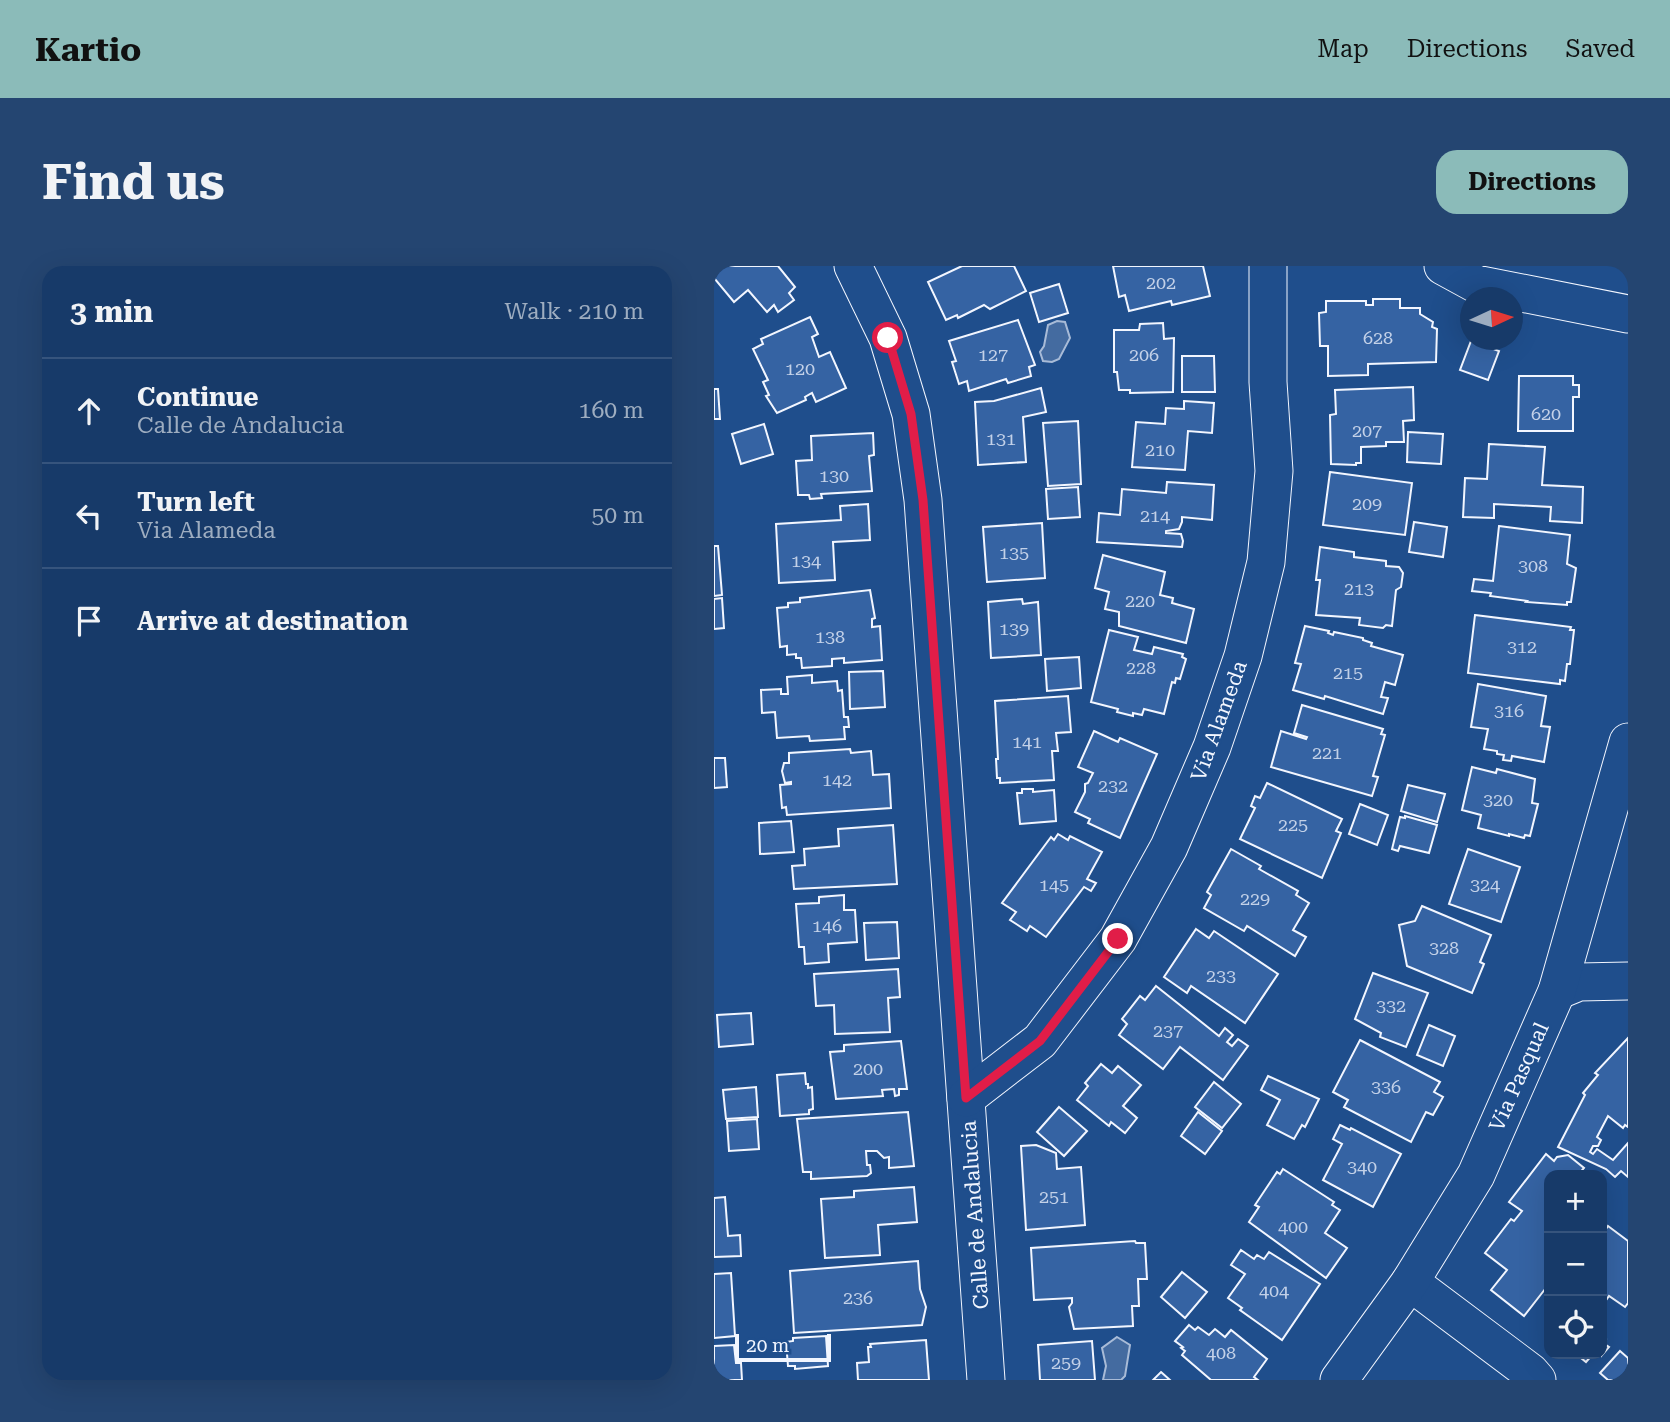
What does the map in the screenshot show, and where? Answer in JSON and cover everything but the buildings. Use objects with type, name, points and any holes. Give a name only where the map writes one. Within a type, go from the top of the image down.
[{"type":"street","name":"Calle de Andalucia","points":[[853,266],[888,338],[911,414],[923,500],[986,1380]]},
{"type":"street","name":"Via Alameda","points":[[966,1098],[1040,1041],[1118,939],[1169,847],[1212,747],[1244,656],[1266,562],[1274,471],[1268,382],[1268,266]]},
{"type":"street","points":[[1443,266],[1476,284],[1628,314]]},
{"type":"street","name":"Via Pasqual","points":[[1339,1380],[1410,1282],[1476,1175],[1557,991],[1628,742]]},
{"type":"street","points":[[1557,991],[1579,982],[1628,981]]},
{"type":"street","points":[[1410,1282],[1537,1380]]},
{"type":"water","points":[[1057,321],[1065,322],[1070,338],[1059,359],[1052,362],[1043,361],[1040,352],[1044,346],[1048,325]]},
{"type":"water","points":[[1117,1337],[1130,1345],[1125,1376],[1121,1380],[1103,1380],[1106,1366],[1102,1348]]},
{"type":"route","points":[[888,338],[911,414],[923,500],[966,1098],[1040,1041],[1118,939]]}]
